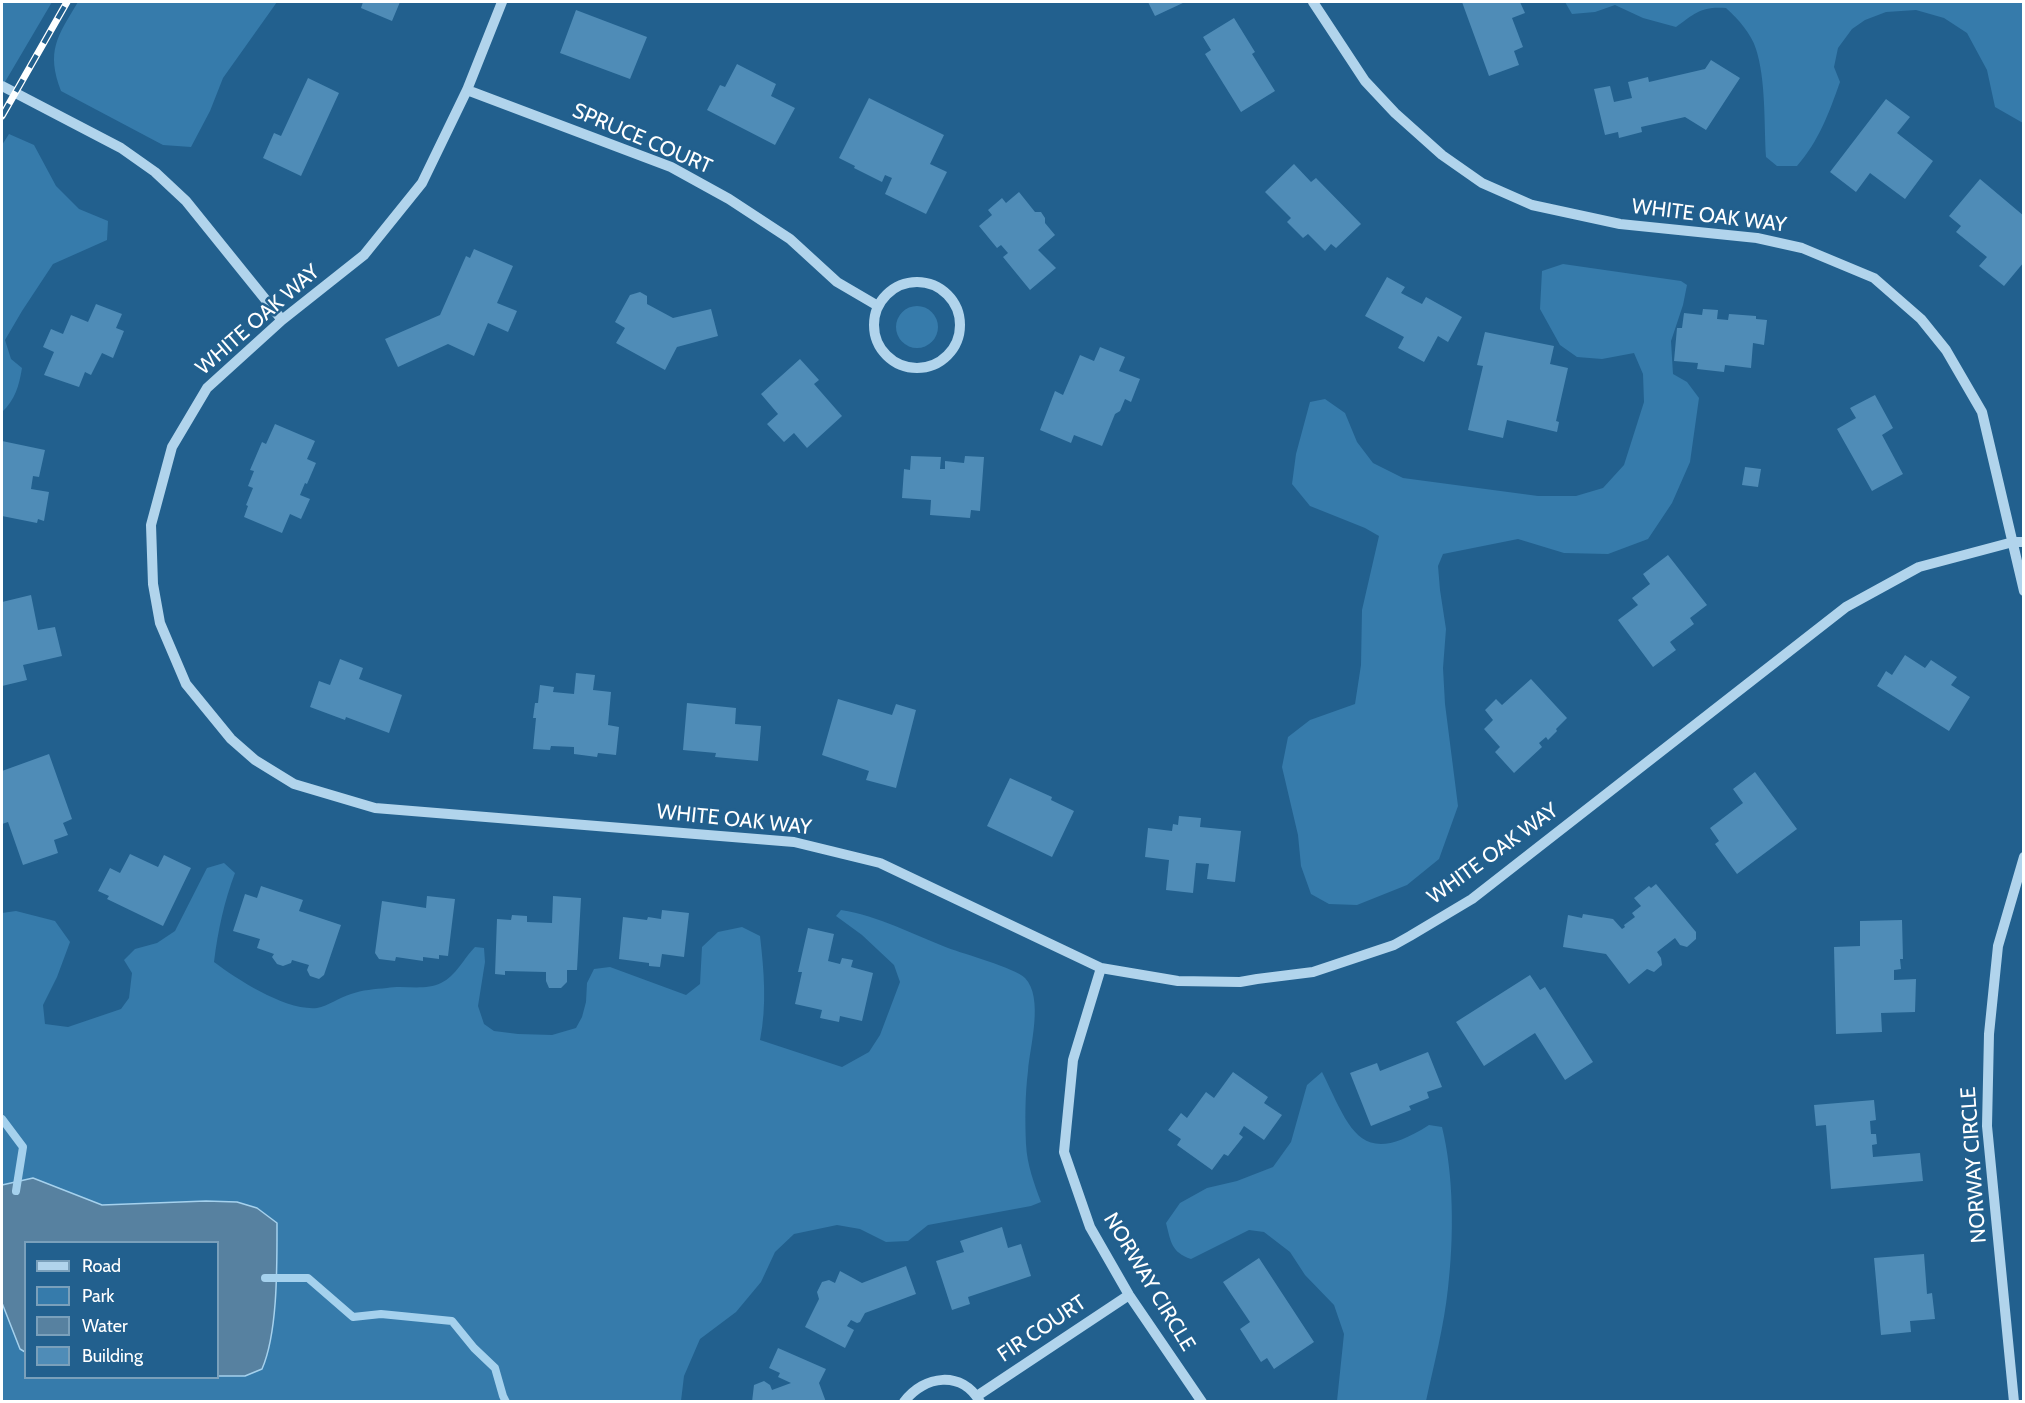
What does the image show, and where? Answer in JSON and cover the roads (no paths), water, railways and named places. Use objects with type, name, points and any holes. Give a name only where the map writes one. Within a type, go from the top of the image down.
[{"type":"street","name":"WHITE OAK WAY","points":[[502,2],[467,90],[422,183],[364,255],[282,320],[207,388],[172,447],[151,525],[153,584],[160,623],[186,684],[231,739],[255,760],[294,784],[375,808],[794,842],[880,863],[1101,968],[1178,981],[1240,982],[1313,972],[1394,945],[1480,894],[1846,607],[1919,567],[2018,542],[1982,412],[1946,350],[1921,319],[1874,278],[1802,248],[1757,238],[1620,224],[1532,205],[1482,183],[1442,154],[1395,113],[1365,81],[1313,2]]},
{"type":"street","points":[[2,86],[121,148],[155,172],[186,201],[282,320]]},
{"type":"street","name":"SPRUCE COURT","points":[[467,90],[671,167],[696,180],[790,239],[837,282],[878,306]]},
{"type":"street","points":[[915,282],[938,287],[954,303],[959,315],[960,328],[957,341],[945,356],[929,366],[916,368],[898,364],[884,353],[877,343],[874,318],[878,306],[893,289],[904,284],[915,282]]},
{"type":"street","points":[[2018,542],[2024,591]]},
{"type":"street","name":"NORWAY CIRCLE","points":[[2014,1401],[1987,1126],[1989,1034],[1998,946],[2024,857]]},
{"type":"street","name":"NORWAY CIRCLE","points":[[1101,968],[1073,1060],[1064,1152],[1090,1227],[1129,1295],[1202,1401]]},
{"type":"street","name":"FIR COURT","points":[[904,1401],[922,1384],[945,1379],[968,1388],[978,1399],[1129,1295]]},
{"type":"water","points":[[33,1178],[102,1205],[206,1201],[237,1202],[257,1208],[277,1223],[274,1318],[262,1369],[245,1376],[219,1376],[219,1241],[24,1241],[24,1351],[20,1349],[2,1303],[2,1185]]},
{"type":"waterway","points":[[2,1119],[23,1147],[16,1191]]},
{"type":"waterway","points":[[265,1278],[308,1278],[353,1317],[381,1314],[452,1321],[474,1348],[495,1368],[506,1402]]},
{"type":"railway","points":[[2,116],[67,2]]}]
